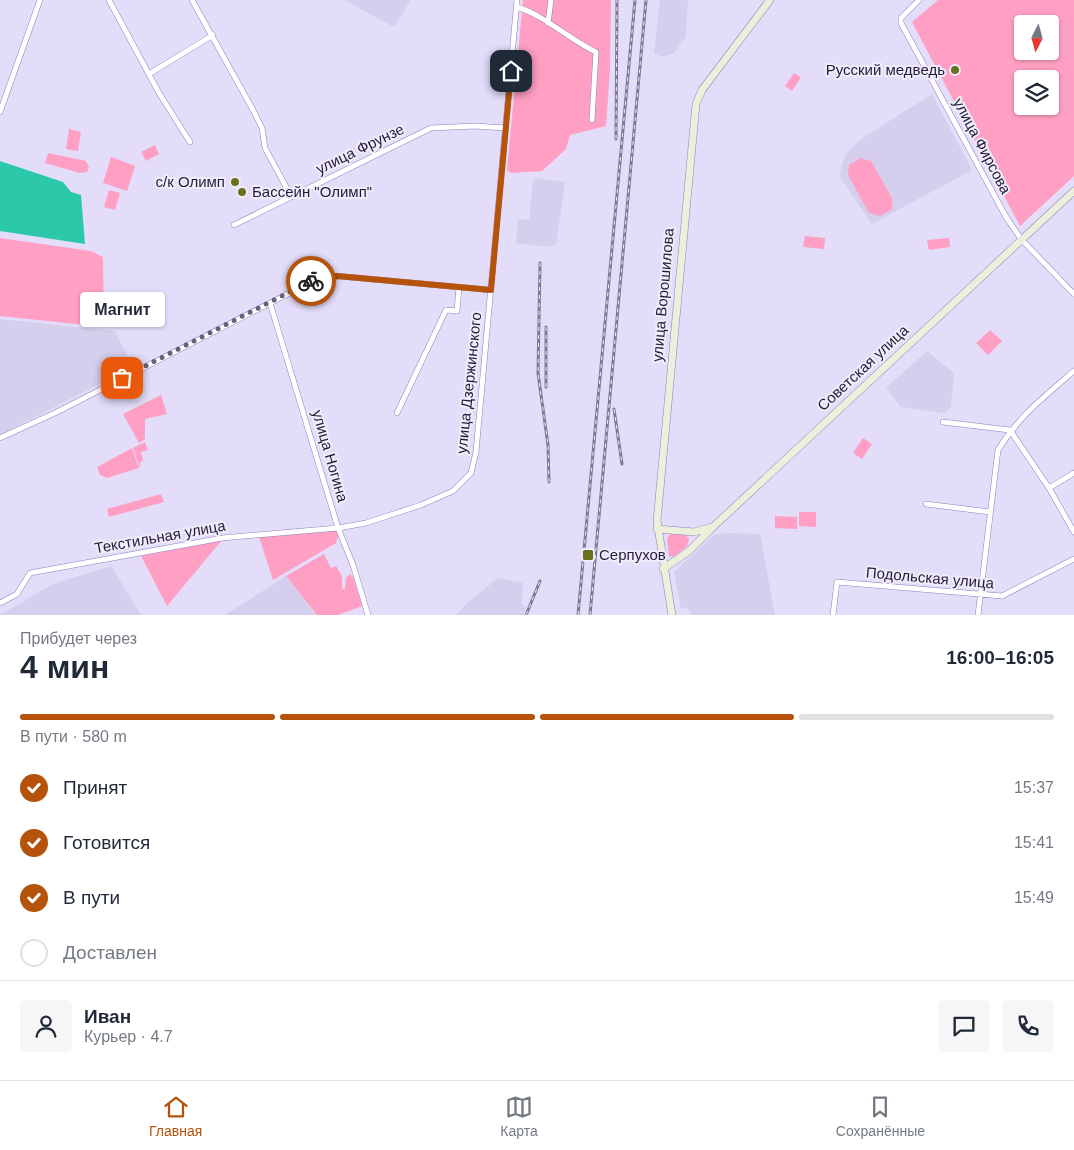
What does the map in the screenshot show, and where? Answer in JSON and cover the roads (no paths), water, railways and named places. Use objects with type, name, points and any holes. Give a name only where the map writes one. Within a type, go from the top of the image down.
[{"type":"main road","name":"улица Ворошилова","points":[[672,615],[657,528],[661,460],[696,104],[702,90],[770,0]]},
{"type":"main road","name":"Советская улица","points":[[663,569],[689,551],[1074,191]]},
{"type":"main road","points":[[657,528],[698,532],[713,527]]},
{"type":"main road","points":[[686,531],[692,534],[694,541],[689,551]]},
{"type":"street","points":[[0,112],[40,0]]},
{"type":"street","points":[[110,0],[149,74],[190,142]]},
{"type":"street","points":[[192,0],[213,35],[262,128],[265,148],[291,196]]},
{"type":"street","name":"улица Дзержинского","points":[[338,528],[366,523],[440,497],[453,491],[471,473],[476,452],[517,0]]},
{"type":"street","points":[[548,23],[551,0]]},
{"type":"street","name":"улица Фирсова","points":[[919,0],[904,13],[901,23],[1006,217],[1021,239],[1074,294]]},
{"type":"street","points":[[517,8],[530,11],[567,37],[597,54],[592,120]]},
{"type":"street","points":[[149,74],[213,35]]},
{"type":"street","name":"улица Фрунзе","points":[[234,225],[432,128],[475,126],[505,128]]},
{"type":"street","points":[[0,438],[57,412],[319,278],[328,277],[491,290]]},
{"type":"street","points":[[398,413],[446,310],[457,311],[459,287]]},
{"type":"street","name":"улица Ногина","points":[[270,303],[338,528],[353,565],[368,615]]},
{"type":"street","points":[[978,615],[998,450],[1010,430],[1024,413],[1074,371]]},
{"type":"street","points":[[943,422],[1010,430],[1049,488],[1074,532]]},
{"type":"street","points":[[1049,488],[1074,473]]},
{"type":"street","points":[[926,504],[990,512]]},
{"type":"street","name":"Текстильная улица","points":[[0,603],[16,594],[30,573],[222,538],[338,528]]},
{"type":"street","name":"Подольская улица","points":[[833,615],[837,582],[981,596],[1002,596],[1074,559]]},
{"type":"railway","points":[[616,139],[617,0]]},
{"type":"railway","points":[[578,615],[635,0]]},
{"type":"railway","points":[[590,615],[646,0]]},
{"type":"railway","points":[[540,263],[538,373],[548,445],[549,482]]},
{"type":"railway","points":[[546,327],[546,387]]},
{"type":"railway","points":[[614,409],[622,464]]},
{"type":"railway","points":[[526,615],[540,581]]},
{"type":"place","name":"Русский медведь","points":[[955,70]]},
{"type":"place","name":"с/к Олимп","points":[[235,182]]},
{"type":"place","name":"Бассейн \"Олимп\"","points":[[242,192]]},
{"type":"place","name":"Магнит","points":[[122,378]]},
{"type":"place","name":"Серпухов","points":[[588,555]]}]
